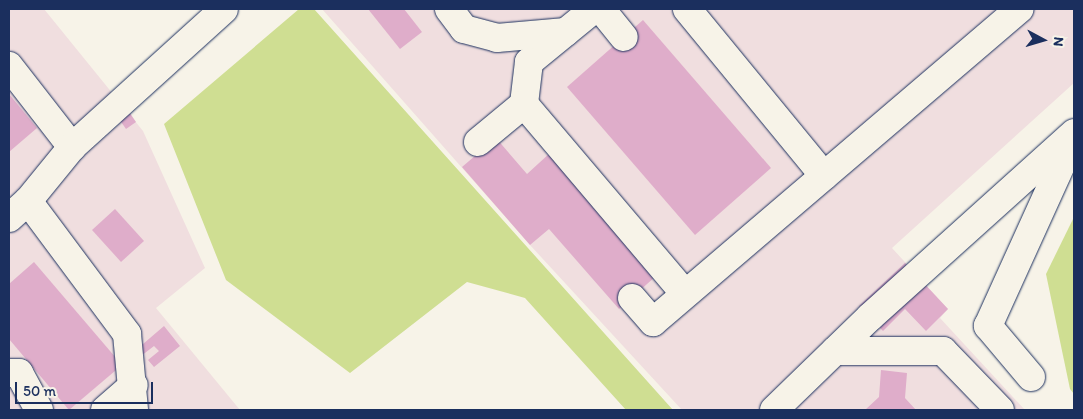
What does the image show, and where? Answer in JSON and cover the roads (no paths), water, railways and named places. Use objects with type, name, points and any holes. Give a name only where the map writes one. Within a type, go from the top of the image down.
[{"type":"lane","points":[[134,398],[126,334],[18,210],[72,147],[224,9]]},
{"type":"lane","points":[[449,9],[464,29],[497,38],[566,32]]},
{"type":"lane","points":[[478,142],[524,104],[530,62],[594,9]]},
{"type":"lane","points":[[601,9],[624,37]]},
{"type":"lane","points":[[687,9],[824,176]]},
{"type":"lane","points":[[632,298],[653,322],[1020,9]]},
{"type":"lane","points":[[9,66],[72,147]]},
{"type":"lane","points":[[524,104],[685,294]]},
{"type":"lane","points":[[774,410],[835,351],[1074,134]]},
{"type":"lane","points":[[1031,377],[988,326],[1074,134]]},
{"type":"lane","points":[[835,351],[943,351],[1000,410]]},
{"type":"lane","points":[[9,373],[19,373],[39,410]]},
{"type":"lane","points":[[105,410],[134,398]]},
{"type":"lane","points":[[120,410],[134,398]]}]
